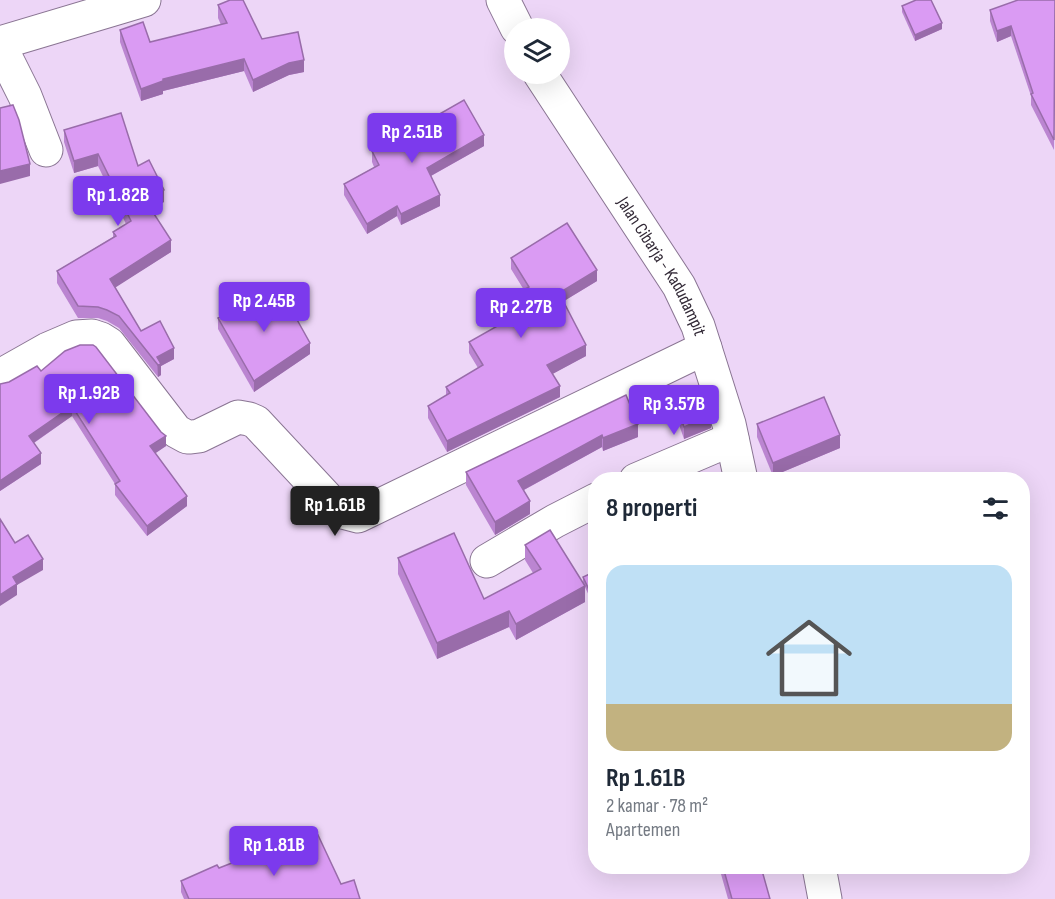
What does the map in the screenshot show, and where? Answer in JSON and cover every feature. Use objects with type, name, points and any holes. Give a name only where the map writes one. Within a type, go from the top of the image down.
[{"type":"street","points":[[46,150],[25,96],[0,44],[144,0]]},
{"type":"street","points":[[503,0],[512,18]]},
{"type":"street","name":"Jalan Cibarja - Kadudampit","points":[[547,84],[679,286],[698,326],[729,424],[739,472]]},
{"type":"street","points":[[0,376],[48,349],[76,337],[92,336],[100,339],[109,344],[176,431],[186,437],[199,436],[238,417],[249,419],[261,427],[339,511],[358,516],[705,348]]},
{"type":"street","points":[[654,472],[732,438]]},
{"type":"street","points":[[487,561],[555,520],[588,504]]},
{"type":"street","points":[[820,874],[825,899]]},
{"type":"building","points":[[230,0],[243,0],[262,39],[298,32],[304,60],[289,63],[253,80],[244,59],[163,79],[163,81],[141,89],[120,30],[143,22],[150,42],[227,23],[218,5]]},
{"type":"building","points":[[916,0],[931,0],[942,23],[915,35],[902,6]]},
{"type":"building","points":[[1018,0],[1055,0],[1054,140],[1031,94],[1033,93],[1011,26],[997,31],[990,10]]},
{"type":"building","points":[[464,100],[484,135],[427,168],[440,195],[401,214],[397,206],[367,224],[344,184],[379,165],[372,151],[431,123],[429,120]]},
{"type":"building","points":[[13,105],[30,164],[0,171],[0,108]]},
{"type":"building","points":[[121,113],[138,166],[149,160],[164,190],[145,200],[171,240],[110,279],[141,331],[160,321],[174,348],[157,357],[161,364],[158,365],[119,316],[98,307],[78,306],[57,271],[116,236],[113,232],[131,221],[98,154],[74,161],[64,130]]},
{"type":"building","points":[[567,223],[597,270],[559,293],[586,345],[547,365],[560,386],[447,441],[428,406],[450,393],[446,387],[483,365],[469,342],[508,320],[499,303],[529,287],[511,258]]},
{"type":"building","points":[[281,291],[310,343],[254,381],[218,318],[257,296],[261,302]]},
{"type":"building","points":[[80,345],[96,347],[166,436],[150,446],[187,496],[147,526],[115,484],[120,481],[72,406],[29,436],[41,453],[0,481],[0,384],[9,382],[37,366],[41,371],[65,351]]},
{"type":"building","points":[[703,391],[711,415],[684,427],[675,400]]},
{"type":"building","points":[[626,395],[638,424],[603,438],[602,435],[518,481],[530,501],[495,522],[466,472]]},
{"type":"building","points":[[824,397],[840,435],[773,463],[757,424]]},
{"type":"building","points":[[0,519],[15,543],[28,535],[43,559],[13,577],[17,584],[0,595]]},
{"type":"building","points":[[550,530],[585,586],[516,624],[509,611],[437,643],[398,558],[454,533],[484,599],[541,569],[525,545]]},
{"type":"building","points":[[588,575],[588,588],[583,577]]},
{"type":"building","points":[[318,835],[341,884],[354,880],[360,899],[189,899],[181,881],[217,865],[219,868],[273,847],[276,855]]},
{"type":"building","points":[[725,874],[763,874],[770,899],[732,899]]}]
